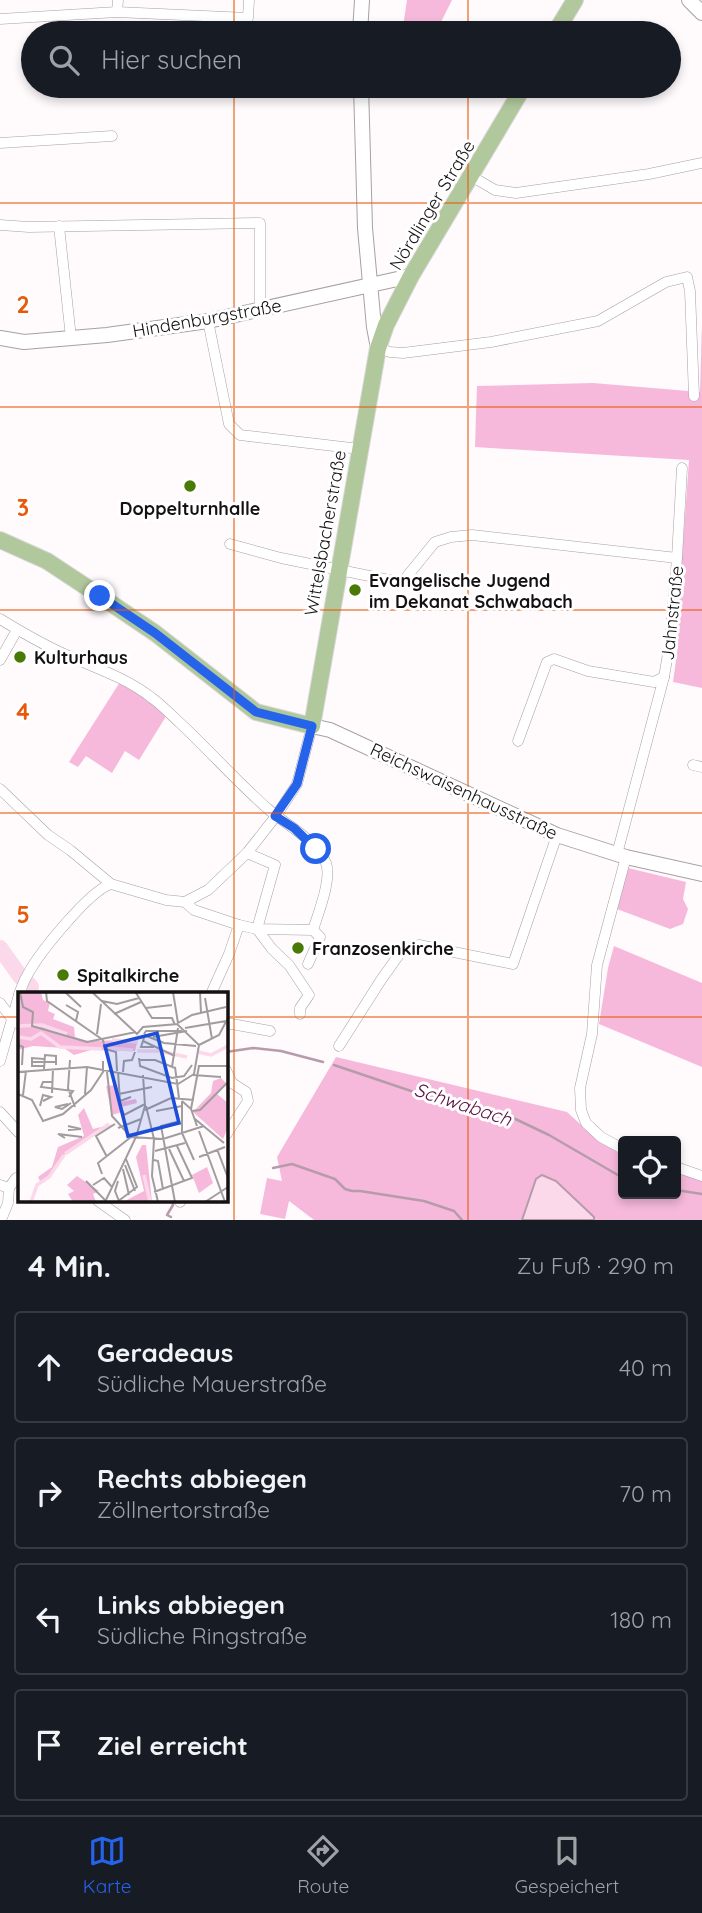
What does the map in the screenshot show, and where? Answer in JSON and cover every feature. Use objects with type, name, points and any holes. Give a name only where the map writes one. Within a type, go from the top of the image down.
[{"type":"main road","points":[[361,21],[362,0]]},
{"type":"main road","points":[[562,21],[575,0]]},
{"type":"main road","points":[[689,0],[702,13]]},
{"type":"main road","points":[[361,98],[365,228],[378,348]]},
{"type":"main road","name":"Nördlinger Straße","points":[[378,348],[386,325],[411,276],[517,98]]},
{"type":"main road","name":"Hindenburgstraße","points":[[0,338],[24,342],[107,335],[208,321],[411,276]]},
{"type":"main road","name":"Wittelsbacherstraße","points":[[312,726],[378,348]]},
{"type":"main road","points":[[0,540],[47,561],[100,596],[155,633],[256,712],[312,726]]},
{"type":"main road","name":"Reichswaisenhausstraße","points":[[312,726],[330,730],[557,835],[621,855],[702,874]]},
{"type":"street","points":[[117,12],[118,0]]},
{"type":"street","points":[[0,19],[117,12],[248,18],[249,0]]},
{"type":"street","points":[[0,143],[112,136]]},
{"type":"street","points":[[471,176],[495,190],[516,193],[649,174],[702,163]]},
{"type":"street","points":[[0,225],[29,227],[260,223],[260,309]]},
{"type":"street","points":[[59,226],[71,338]]},
{"type":"street","points":[[378,348],[403,353],[491,342],[598,321],[666,282],[687,277],[690,291],[694,396]]},
{"type":"street","points":[[208,321],[229,424],[240,435],[359,449]]},
{"type":"street","name":"Jahnstraße","points":[[518,741],[547,662],[554,659],[588,671],[654,682],[664,677],[670,642],[682,468]]},
{"type":"street","points":[[230,544],[281,558],[394,581],[404,580],[435,542],[472,535],[677,558]]},
{"type":"street","points":[[0,620],[69,657],[97,667],[152,698],[275,816],[294,828],[316,849],[326,861],[328,872],[313,930]]},
{"type":"street","points":[[0,660],[17,630]]},
{"type":"street","points":[[618,1146],[601,1137],[586,1124],[581,1110],[580,1088],[592,1034],[597,965],[664,677]]},
{"type":"street","points":[[0,789],[48,835],[111,884],[166,900],[186,902],[208,890],[247,853],[275,816],[297,784],[312,726]]},
{"type":"street","points":[[339,1046],[403,949],[419,945],[513,964],[557,835]]},
{"type":"street","points":[[247,853],[275,864],[257,929]]},
{"type":"street","points":[[20,992],[28,974],[49,943],[98,890],[111,884]]},
{"type":"street","points":[[186,902],[194,910],[257,929],[313,930],[320,937],[308,964]]},
{"type":"street","points":[[212,992],[239,925]]},
{"type":"street","points":[[257,929],[289,965],[309,995],[300,1008],[300,1014]]},
{"type":"street","points":[[0,1061],[16,1022],[18,997]]},
{"type":"street","points":[[0,1003],[16,1022]]},
{"type":"street","points":[[228,1023],[270,1031]]},
{"type":"street","points":[[228,1074],[232,1083],[246,1092],[248,1101],[228,1132]]},
{"type":"street","points":[[228,1089],[232,1083]]},
{"type":"street","points":[[0,1112],[18,1132]]},
{"type":"street","points":[[681,1169],[702,1176]]},
{"type":"street","points":[[1,1220],[8,1203],[5,1186]]},
{"type":"street","points":[[109,1204],[125,1220]]},
{"type":"shaded area","points":[[407,0],[452,0],[442,21],[404,21]]},
{"type":"shaded area","points":[[702,323],[702,688],[673,682],[678,646],[678,595],[689,460],[475,447],[477,386],[593,383],[700,392]]},
{"type":"shaded area","points":[[120,682],[165,711],[165,718],[139,760],[125,751],[112,773],[86,756],[78,767],[69,762]]},
{"type":"shaded area","points":[[628,868],[686,882],[683,899],[688,909],[683,924],[670,929],[617,909]]},
{"type":"shaded area","points":[[614,946],[702,983],[702,1067],[599,1024]]},
{"type":"shaded area","points":[[336,1057],[567,1112],[602,1144],[618,1149],[618,1199],[681,1199],[681,1168],[702,1174],[702,1220],[314,1220],[289,1201],[285,1219],[260,1214],[267,1178],[282,1181],[277,1157]]},
{"type":"shaded area","points":[[542,1175],[556,1181],[594,1220],[522,1220],[536,1179]]},
{"type":"waterway","name":"Schwabach","points":[[0,948],[31,987]]},
{"type":"waterway","name":"Schwabach","points":[[31,987],[38,992]]},
{"type":"waterway","name":"Schwabach","points":[[228,1052],[253,1048],[281,1051],[323,1062]]},
{"type":"waterway","name":"Schwabach","points":[[334,1065],[420,1094],[509,1116],[549,1135],[618,1175]]},
{"type":"waterway","points":[[273,1168],[292,1164],[335,1179],[345,1189],[424,1201],[454,1211],[462,1220]]},
{"type":"waterway","name":"Schwabach","points":[[681,1191],[702,1194]]},
{"type":"waterway","points":[[171,1217],[167,1215],[172,1202]]},
{"type":"place","name":"Doppelturnhalle","points":[[190,486]]},
{"type":"place","name":"Evangelische Jugend im Dekanat Schwabach","points":[[355,590]]},
{"type":"place","name":"Kulturhaus","points":[[20,657]]},
{"type":"place","name":"Franzosenkirche","points":[[298,948]]},
{"type":"place","name":"Spitalkirche","points":[[63,975]]},
{"type":"route","points":[[100,596],[155,633],[256,712],[312,726],[297,784],[275,816],[294,828],[316,849]]}]
